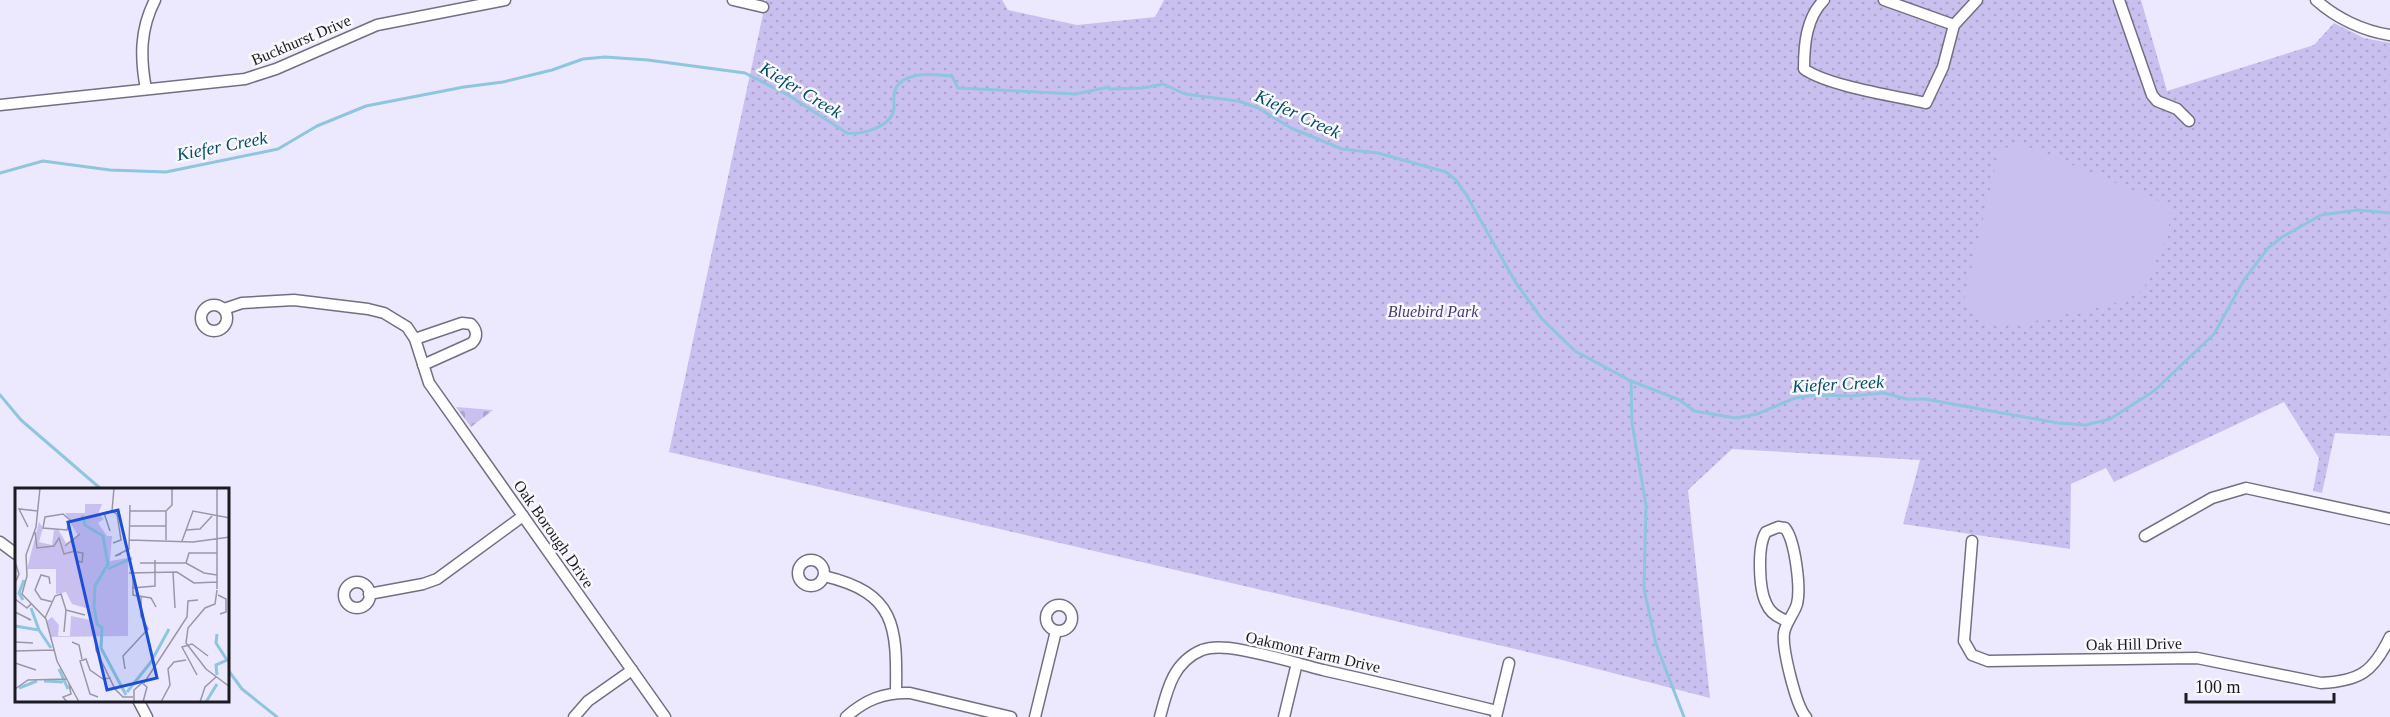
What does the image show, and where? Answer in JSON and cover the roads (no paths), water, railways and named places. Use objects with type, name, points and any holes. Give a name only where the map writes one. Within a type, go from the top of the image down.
[{"type":"street","points":[[146,89],[142,67],[143,31],[155,0]]},
{"type":"street","name":"Buckhurst Drive","points":[[0,105],[245,79],[276,69],[377,25],[505,0]]},
{"type":"street","points":[[733,0],[763,7]]},
{"type":"street","points":[[1824,0],[1809,25],[1804,50],[1804,69],[1813,76],[1926,103],[1943,67],[1954,25],[1977,0]]},
{"type":"street","points":[[1884,0],[1954,25]]},
{"type":"street","points":[[2119,0],[2152,95],[2157,101],[2177,109],[2189,121]]},
{"type":"street","points":[[2316,0],[2341,18],[2358,26],[2390,35]]},
{"type":"street","name":"Oak Borough Drive","points":[[224,309],[242,303],[294,300],[368,309],[395,318],[406,327],[415,339],[429,383],[665,717]]},
{"type":"street","points":[[415,339],[462,323],[471,324],[476,330],[472,343],[423,365]]},
{"type":"street","points":[[2145,536],[2212,498],[2246,488],[2390,519]]},
{"type":"street","points":[[369,594],[423,584],[437,579],[523,516]]},
{"type":"street","points":[[1788,621],[1775,615],[1764,601],[1759,553],[1762,538],[1766,532],[1778,527],[1785,528],[1791,537],[1799,593],[1784,637],[1791,676],[1806,717]]},
{"type":"street","name":"Oak Hill Drive","points":[[1972,541],[1964,641],[1972,655],[1988,661],[2197,658],[2321,683],[2340,682],[2361,675],[2372,668],[2390,637]]},
{"type":"street","points":[[0,542],[15,553]]},
{"type":"street","points":[[824,576],[846,581],[867,591],[885,611],[894,632],[896,692]]},
{"type":"street","points":[[1035,717],[1056,631]]},
{"type":"street","name":"Oakmont Farm Drive","points":[[1160,717],[1167,688],[1174,672],[1189,657],[1203,650],[1229,648],[1496,714]]},
{"type":"street","points":[[1284,717],[1297,663]]},
{"type":"street","points":[[1496,714],[1509,663]]},
{"type":"street","points":[[574,717],[588,700],[632,670]]},
{"type":"street","points":[[846,717],[872,699],[896,692],[910,693],[1011,717]]},
{"type":"street","points":[[139,702],[147,717]]},
{"type":"waterway","name":"Kiefer Creek","points":[[0,173],[43,161],[110,170],[166,172],[278,149],[317,126],[366,106],[464,87],[503,82],[552,70],[583,59],[605,57],[648,60],[745,73],[788,95],[847,133],[860,133],[882,125],[892,115],[894,94],[898,85],[919,75],[952,76],[958,88],[1076,94],[1109,87],[1109,89],[1143,88],[1163,84],[1185,94],[1238,101],[1258,108],[1291,128],[1342,149],[1378,153],[1446,172],[1456,180],[1467,196],[1516,283],[1542,319],[1575,351],[1631,381],[1680,400],[1694,411],[1736,418],[1757,414],[1795,398],[1884,393],[1907,399],[1925,399],[2058,423],[2086,425],[2110,419],[2154,391],[2214,334],[2244,280],[2268,248],[2282,237],[2321,215],[2358,210],[2390,213]]},
{"type":"waterway","points":[[1631,381],[1632,423],[1646,505],[1644,589],[1656,644],[1684,717]]},
{"type":"waterway","points":[[0,395],[21,420],[100,488]]},
{"type":"waterway","points":[[230,673],[242,689],[277,717]]},
{"type":"park label","name":"Bluebird Park","points":[[1433,311]]}]
